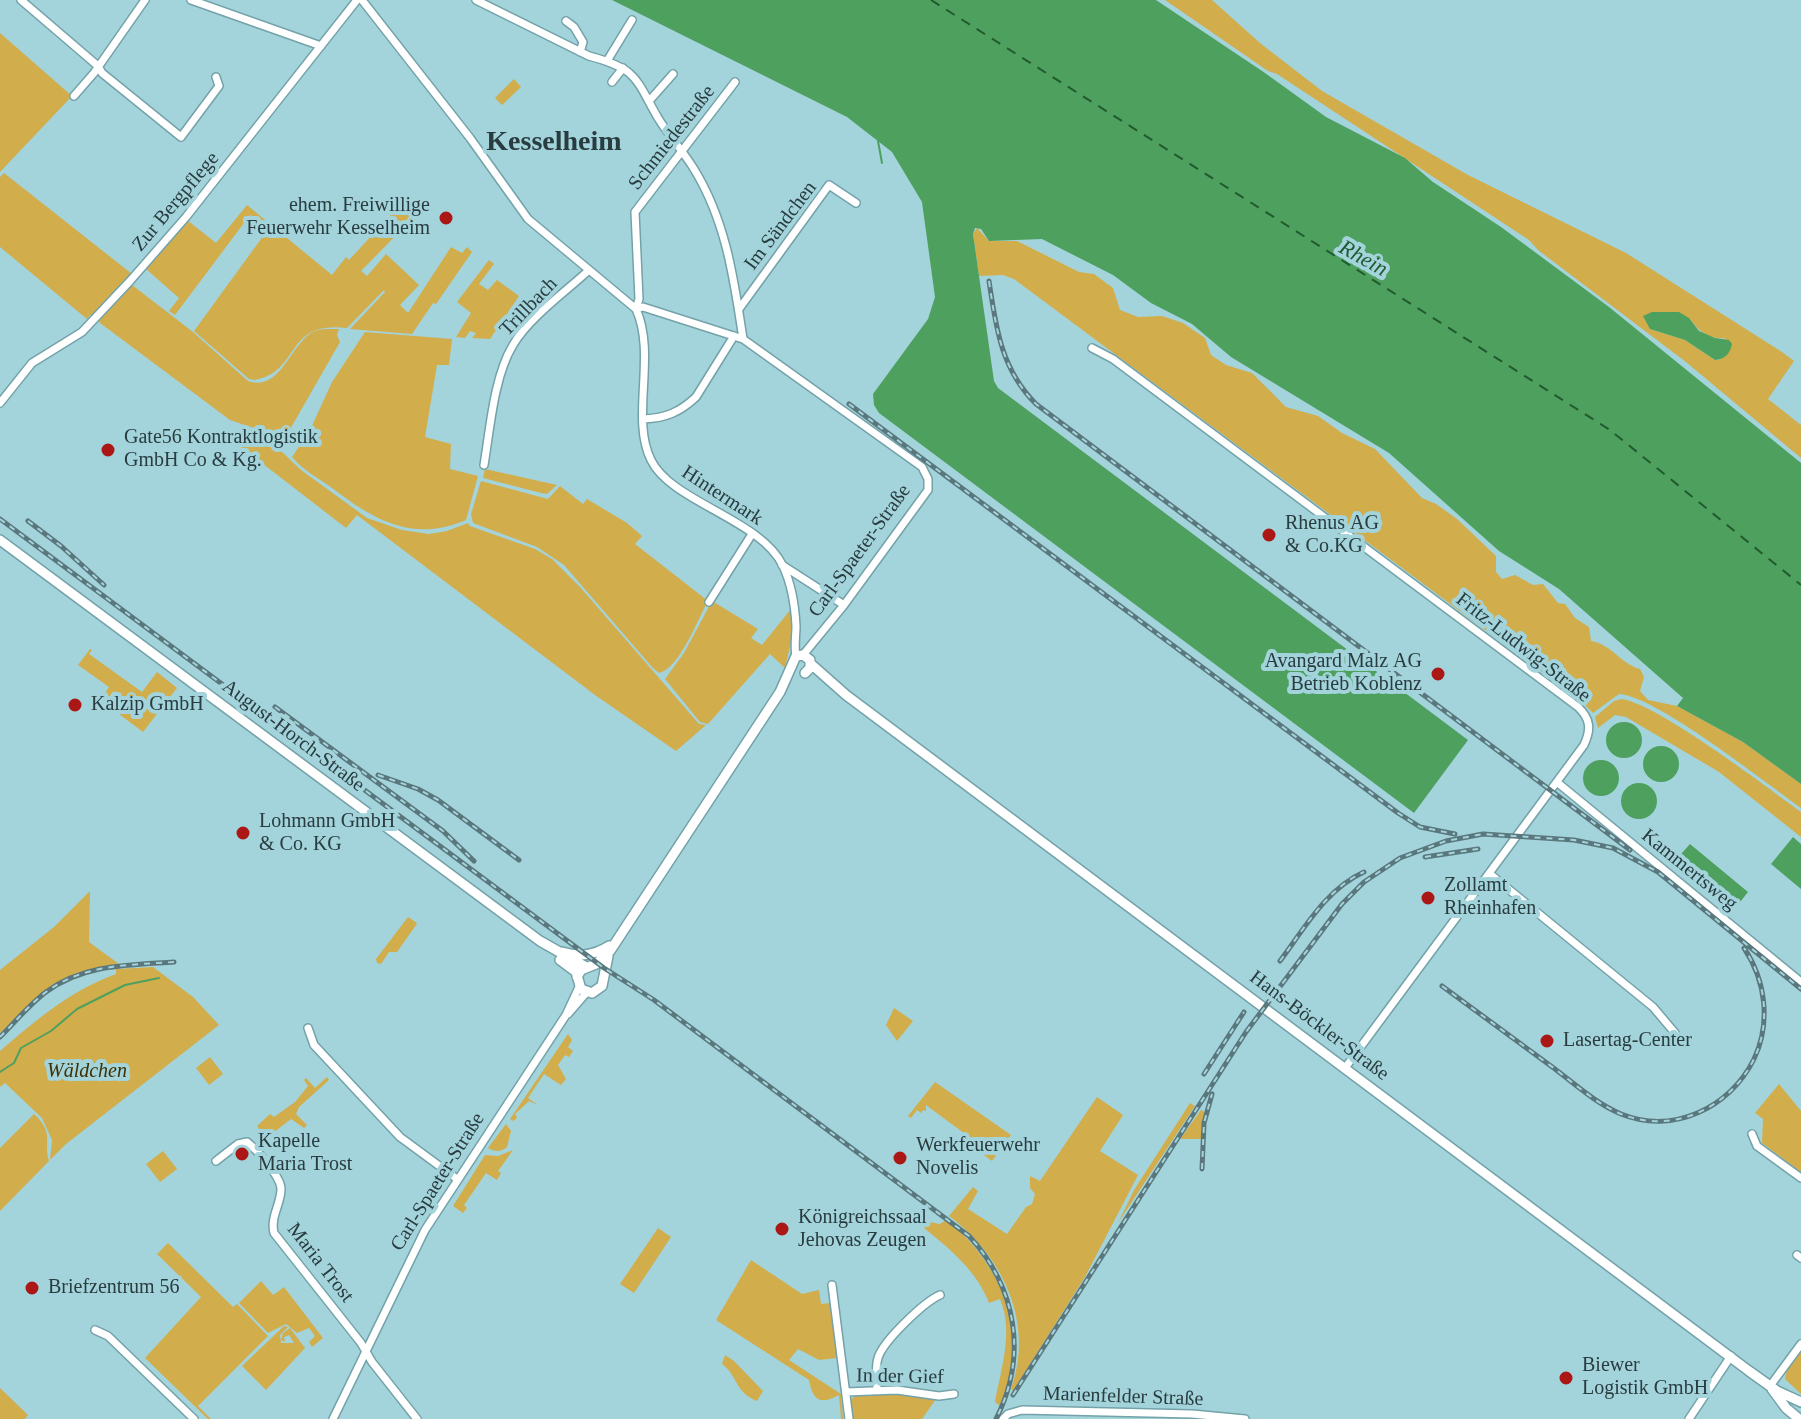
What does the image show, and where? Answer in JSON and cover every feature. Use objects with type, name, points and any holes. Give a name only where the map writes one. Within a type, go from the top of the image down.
[{"type":"main road","name":"August-Horch-Straße","points":[[0,533],[27,558],[149,652],[540,941],[576,972],[581,985]]},
{"type":"main road","name":"August-Horch-Straße","points":[[2,543],[27,558]]},
{"type":"main road","name":"Carl-Spaeter-Straße","points":[[612,946],[599,989],[581,985],[589,967],[612,946],[802,663]]},
{"type":"main road","name":"Hans-Böckler-Straße","points":[[802,663],[1770,1386],[1801,1402]]},
{"type":"main road","name":"August-Horch-Straße","points":[[540,941],[589,967]]},
{"type":"main road","name":"August-Horch-Straße","points":[[558,952],[582,956],[612,946]]},
{"type":"main road","points":[[589,967],[598,969],[603,975]]},
{"type":"main road","name":"Hans-Böckler-Straße","points":[[1770,1386],[1786,1408],[1799,1419]]},
{"type":"street","points":[[21,0],[98,66],[102,73],[181,137],[219,86],[216,77]]},
{"type":"street","points":[[74,96],[145,0]]},
{"type":"street","points":[[191,0],[321,46]]},
{"type":"street","points":[[359,0],[470,138],[528,219],[636,309],[643,307],[743,339],[721,225],[694,169],[631,74],[476,0]]},
{"type":"street","name":"Zur Bergpflege","points":[[0,403],[32,363],[82,332],[130,281],[195,206],[359,0]]},
{"type":"street","points":[[607,61],[632,20]]},
{"type":"street","points":[[566,21],[580,34],[583,42],[580,52]]},
{"type":"street","points":[[612,82],[623,68]]},
{"type":"street","points":[[650,100],[673,74]]},
{"type":"street","name":"Schmiedestraße","points":[[636,309],[639,299],[635,212],[735,82]]},
{"type":"street","name":"Im Sändchen","points":[[739,309],[829,185],[856,203]]},
{"type":"street","name":"Trillbach","points":[[484,465],[497,393],[511,348],[526,329],[588,271]]},
{"type":"street","name":"Hintermark","points":[[636,309],[645,351],[647,449],[658,471],[752,534],[768,547],[782,565],[844,605]]},
{"type":"street","points":[[644,419],[668,416],[696,397],[734,336]]},
{"type":"street","name":"Carl-Spaeter-Straße","points":[[743,339],[922,467],[928,479],[928,490],[802,663]]},
{"type":"street","name":"Fritz-Ludwig-Straße","points":[[1092,348],[1113,359],[1578,707],[1588,719],[1588,736],[1558,783],[1345,1068]]},
{"type":"street","points":[[709,602],[752,534]]},
{"type":"street","name":"Hintermark","points":[[782,565],[792,597],[802,663]]},
{"type":"street","name":"Kammertsweg","points":[[1558,783],[1801,982]]},
{"type":"street","points":[[1490,874],[1653,1007],[1675,1033]]},
{"type":"street","name":"Carl-Spaeter-Straße","points":[[333,1419],[425,1230],[566,1015],[573,1011],[581,985]]},
{"type":"street","points":[[308,1028],[314,1045],[400,1137],[457,1179]]},
{"type":"street","points":[[1752,1134],[1757,1146],[1801,1178]]},
{"type":"street","name":"Maria Trost","points":[[216,1161],[238,1144],[247,1142],[269,1167],[280,1184],[272,1222],[274,1233],[366,1351]]},
{"type":"street","points":[[832,1285],[849,1419]]},
{"type":"street","points":[[877,1390],[877,1365],[883,1348],[928,1300],[940,1295]]},
{"type":"street","points":[[95,1330],[108,1336],[188,1417]]},
{"type":"street","points":[[1770,1386],[1801,1344]]},
{"type":"street","points":[[366,1351],[417,1419]]},
{"type":"street","points":[[1689,1419],[1731,1356]]},
{"type":"street","name":"In der Gief","points":[[846,1392],[897,1390],[939,1396],[954,1394]]},
{"type":"street","name":"Marienfelder Straße","points":[[1003,1419],[1022,1410],[1192,1414],[1245,1419]]},
{"type":"green space","points":[[1165,0],[1212,0],[1260,43],[1322,91],[1468,175],[1626,253],[1782,352],[1794,361],[1768,399],[1801,425],[1801,458],[1686,362],[1529,240],[1268,71]],"holes":[[[1689,318],[1709,336],[1725,338],[1719,360],[1685,340],[1650,329]]]},
{"type":"green space","points":[[0,33],[72,96],[0,172]]},
{"type":"green space","points":[[514,79],[521,87],[502,105],[495,98]]},
{"type":"green space","points":[[4,173],[132,274],[94,317],[90,315],[87,319],[0,247],[0,177]]},
{"type":"green space","points":[[247,205],[332,275],[346,257],[349,260],[399,206],[412,219],[361,271],[367,276],[386,254],[419,285],[400,305],[408,313],[451,247],[462,253],[467,247],[472,252],[412,334],[350,329],[384,290],[347,328],[312,332],[270,375],[249,379],[194,331],[269,228],[250,215],[175,315],[169,311],[179,298],[146,269],[187,220],[216,243]]},
{"type":"green space","points":[[977,228],[989,241],[1017,241],[1079,272],[1094,274],[1113,288],[1120,310],[1138,317],[1162,316],[1183,323],[1205,338],[1211,355],[1226,365],[1252,373],[1286,407],[1318,416],[1342,433],[1375,449],[1422,498],[1457,519],[1496,556],[1496,572],[1502,579],[1515,575],[1533,585],[1543,584],[1558,603],[1565,604],[1575,618],[1589,627],[1591,641],[1640,669],[1644,677],[1640,691],[1648,700],[1677,706],[1743,742],[1801,784],[1801,808],[1684,724],[1636,698],[1619,694],[1593,713],[1014,279],[1003,275],[979,276],[973,234]]},
{"type":"green space","points":[[489,260],[494,264],[479,284],[488,290],[497,280],[519,296],[490,339],[472,338],[476,333],[470,331],[465,338],[456,337],[471,313],[457,302]]},
{"type":"green space","points":[[132,285],[193,332],[248,381],[259,383],[269,380],[313,332],[339,329],[337,335],[340,342],[281,445],[265,432],[230,420],[100,323],[99,320]]},
{"type":"green space","points":[[365,332],[452,339],[449,365],[437,365],[425,437],[451,444],[450,469],[478,476],[466,520],[429,529],[395,525],[363,510],[292,457],[310,430],[332,382]]},
{"type":"green space","points":[[247,431],[262,433],[301,470],[367,518],[402,530],[429,534],[468,523],[535,549],[552,559],[699,724],[706,725],[676,751],[595,695],[357,515],[346,528],[236,443]]},
{"type":"green space","points":[[485,469],[557,485],[547,494],[541,493],[483,478]]},
{"type":"green space","points":[[481,481],[548,499],[560,486],[583,504],[587,499],[627,523],[642,536],[635,544],[708,601],[674,663],[659,673],[652,667],[564,565],[537,547],[473,523],[471,514]]},
{"type":"green space","points":[[712,601],[758,629],[751,638],[762,645],[791,609],[791,642],[785,668],[770,654],[708,724],[700,722],[665,679],[684,653]]},
{"type":"green space","points":[[90,649],[89,654],[142,692],[157,672],[177,688],[143,732],[115,711],[124,699],[114,691],[109,697],[105,693],[109,687],[78,665]]},
{"type":"green space","points":[[1621,699],[1637,704],[1684,730],[1801,812],[1801,837],[1719,772],[1626,717],[1615,715],[1598,728],[1595,717]]},
{"type":"green space","points":[[90,891],[89,942],[119,964],[66,979],[41,996],[0,1033],[0,970],[54,927]]},
{"type":"green space","points":[[408,917],[416,925],[397,952],[389,952],[381,964],[377,963],[376,959]]},
{"type":"green space","name":"Wäldchen","points":[[153,967],[193,997],[219,1025],[66,1144],[50,1160],[52,1140],[42,1118],[5,1083],[0,1087],[0,1051],[55,1007],[84,988],[116,974],[116,969]]},
{"type":"green space","points":[[894,1008],[913,1021],[897,1041],[886,1025]]},
{"type":"green space","points":[[568,1034],[572,1040],[568,1047],[573,1051],[569,1057],[565,1055],[558,1065],[566,1079],[561,1085],[544,1074],[528,1098],[538,1105],[529,1101],[515,1114],[517,1118],[513,1121],[510,1119]]},
{"type":"green space","points":[[210,1057],[223,1074],[209,1085],[196,1068]]},
{"type":"green space","points":[[327,1077],[329,1080],[299,1107],[296,1114],[307,1125],[304,1128],[291,1119],[269,1136],[263,1134],[257,1126],[270,1114],[274,1117],[295,1102],[308,1086],[304,1080],[306,1078],[315,1088]]},
{"type":"green space","points":[[935,1082],[1011,1135],[992,1161],[981,1153],[980,1145],[926,1105],[926,1111],[921,1113],[917,1110],[911,1118],[908,1116]]},
{"type":"green space","points":[[1779,1084],[1801,1111],[1801,1172],[1762,1143],[1763,1119],[1755,1113]]},
{"type":"green space","points":[[1097,1097],[1123,1115],[1100,1151],[1138,1175],[1085,1277],[1013,1391],[1019,1340],[1009,1293],[985,1251],[949,1216],[973,1187],[978,1191],[968,1209],[1007,1234],[1026,1207],[1032,1204],[1035,1194],[1030,1188],[1030,1176],[1040,1181]]},
{"type":"green space","points":[[1190,1103],[1195,1106],[1118,1223],[1134,1190]]},
{"type":"green space","points":[[1201,1110],[1205,1112],[1201,1139],[1180,1139]]},
{"type":"green space","points":[[34,1114],[46,1132],[49,1161],[0,1211],[0,1148]]},
{"type":"green space","points":[[506,1124],[511,1131],[507,1147],[498,1151],[488,1148]]},
{"type":"green space","points":[[513,1150],[498,1171],[501,1173],[497,1180],[486,1173],[464,1205],[467,1208],[463,1213],[453,1206],[485,1155],[498,1156]]},
{"type":"green space","points":[[163,1151],[177,1169],[160,1182],[146,1164]]},
{"type":"green space","points":[[947,1219],[983,1259],[997,1281],[1006,1304],[1012,1328],[1013,1353],[1000,1406],[995,1402],[1005,1350],[1004,1312],[1000,1299],[989,1303],[970,1271],[924,1228],[929,1222],[940,1224]]},
{"type":"green space","points":[[658,1228],[671,1237],[634,1293],[620,1284]]},
{"type":"green space","points":[[168,1243],[233,1307],[237,1304],[268,1336],[198,1406],[211,1419],[145,1358],[201,1297],[157,1254]]},
{"type":"green space","points":[[751,1260],[802,1294],[819,1290],[821,1304],[830,1303],[837,1358],[819,1360],[798,1349],[789,1360],[841,1394],[843,1419],[839,1395],[827,1400],[818,1399],[809,1380],[716,1320]]},
{"type":"green space","points":[[261,1281],[273,1295],[284,1287],[323,1338],[312,1347],[309,1342],[315,1336],[309,1328],[297,1333],[286,1324],[268,1333],[239,1303]]},
{"type":"green space","points":[[284,1326],[288,1327],[280,1335],[281,1343],[294,1343],[289,1335],[284,1337],[285,1342],[281,1340],[283,1333],[290,1328],[305,1348],[266,1390],[242,1366]]},
{"type":"green space","points":[[1801,1351],[1801,1394],[1785,1379],[1787,1370]]},
{"type":"green space","points":[[725,1355],[763,1391],[757,1401],[744,1393],[722,1364]]},
{"type":"green space","points":[[0,1388],[28,1415],[25,1419],[0,1419]]},
{"type":"green space","points":[[897,1392],[936,1399],[922,1419],[853,1419],[851,1400],[858,1393]]},
{"type":"water","name":"Rhein","points":[[612,0],[1156,0],[1326,117],[1405,158],[1433,182],[1501,227],[1609,307],[1801,463],[1801,784],[1743,742],[1677,706],[1683,698],[1559,589],[1499,551],[1389,453],[1231,357],[1192,324],[1151,303],[1113,275],[1042,239],[989,241],[981,229],[975,228],[973,234],[994,381],[998,388],[1468,740],[1414,813],[879,413],[873,394],[928,319],[935,297],[922,202],[892,152],[847,117]]},
{"type":"water","points":[[1652,312],[1679,312],[1689,318],[1699,331],[1729,340],[1732,344],[1730,351],[1715,360],[1685,340],[1650,329],[1643,316]]},
{"type":"water","points":[[1624,722],[1637,727],[1642,740],[1637,753],[1624,758],[1611,753],[1606,740],[1611,727]]},
{"type":"water","points":[[1661,746],[1674,751],[1679,764],[1674,777],[1661,782],[1648,777],[1643,764],[1648,751]]},
{"type":"water","points":[[1601,760],[1614,765],[1619,778],[1614,791],[1601,796],[1588,791],[1583,778],[1588,765]]},
{"type":"water","points":[[1639,783],[1652,788],[1657,801],[1652,814],[1639,819],[1626,814],[1621,801],[1626,788]]},
{"type":"water","points":[[1793,837],[1801,844],[1801,889],[1771,864]]},
{"type":"water","points":[[1690,844],[1748,892],[1733,911],[1674,862]]},
{"type":"waterway","points":[[878,141],[882,163]]},
{"type":"waterway","points":[[0,1072],[14,1063],[21,1048],[51,1031],[77,1009],[125,985],[159,978]]},
{"type":"ferry route","points":[[931,0],[1610,430],[1801,585]]},
{"type":"railway","points":[[989,281],[1002,347],[1015,377],[1036,404],[1630,850]]},
{"type":"railway","points":[[849,404],[1398,813],[1420,827],[1455,834]]},
{"type":"railway","points":[[0,519],[969,1236],[998,1278],[1012,1323],[1012,1371],[996,1419]]},
{"type":"railway","points":[[28,521],[104,585]]},
{"type":"railway","points":[[275,707],[443,831],[474,861]]},
{"type":"railway","points":[[378,775],[418,789],[438,800],[519,860]]},
{"type":"railway","points":[[1013,1395],[1246,1032],[1342,904],[1364,882],[1400,858],[1446,841],[1483,834],[1574,840],[1613,848],[1658,872],[1801,989]]},
{"type":"railway","points":[[1425,857],[1478,849]]},
{"type":"railway","points":[[1280,961],[1327,899],[1350,879],[1364,872]]},
{"type":"railway","points":[[1442,986],[1612,1110],[1641,1120],[1680,1119],[1698,1113],[1730,1091],[1754,1059],[1763,1031],[1764,1002],[1757,974],[1744,948]]},
{"type":"railway","points":[[0,1037],[46,992],[76,976],[107,968],[174,962]]},
{"type":"railway","points":[[1204,1074],[1244,1012]]},
{"type":"railway","points":[[1202,1169],[1204,1123],[1212,1094]]},
{"type":"place","name":"ehem. Freiwillige Feuerwehr Kesselheim","points":[[446,218]]},
{"type":"place","name":"Gate56 Kontraktlogistik GmbH Co & Kg.","points":[[108,450]]},
{"type":"place","name":"Rhenus AG & Co.KG","points":[[1269,535]]},
{"type":"place","name":"Avangard Malz AG Betrieb Koblenz","points":[[1438,674]]},
{"type":"place","name":"Kalzip GmbH","points":[[75,705]]},
{"type":"place","name":"Lohmann GmbH & Co. KG","points":[[243,833]]},
{"type":"place","name":"Zollamt Rheinhafen","points":[[1428,898]]},
{"type":"place","name":"Lasertag-Center","points":[[1547,1041]]},
{"type":"place","name":"Kapelle Maria Trost","points":[[242,1154]]},
{"type":"place","name":"Werkfeuerwehr Novelis","points":[[900,1158]]},
{"type":"place","name":"Königreichssaal Jehovas Zeugen","points":[[782,1229]]},
{"type":"place","name":"Briefzentrum 56","points":[[32,1288]]},
{"type":"place","name":"Biewer Logistik GmbH","points":[[1566,1378]]},
{"type":"district","name":"Kesselheim","points":[[554,143]]}]
